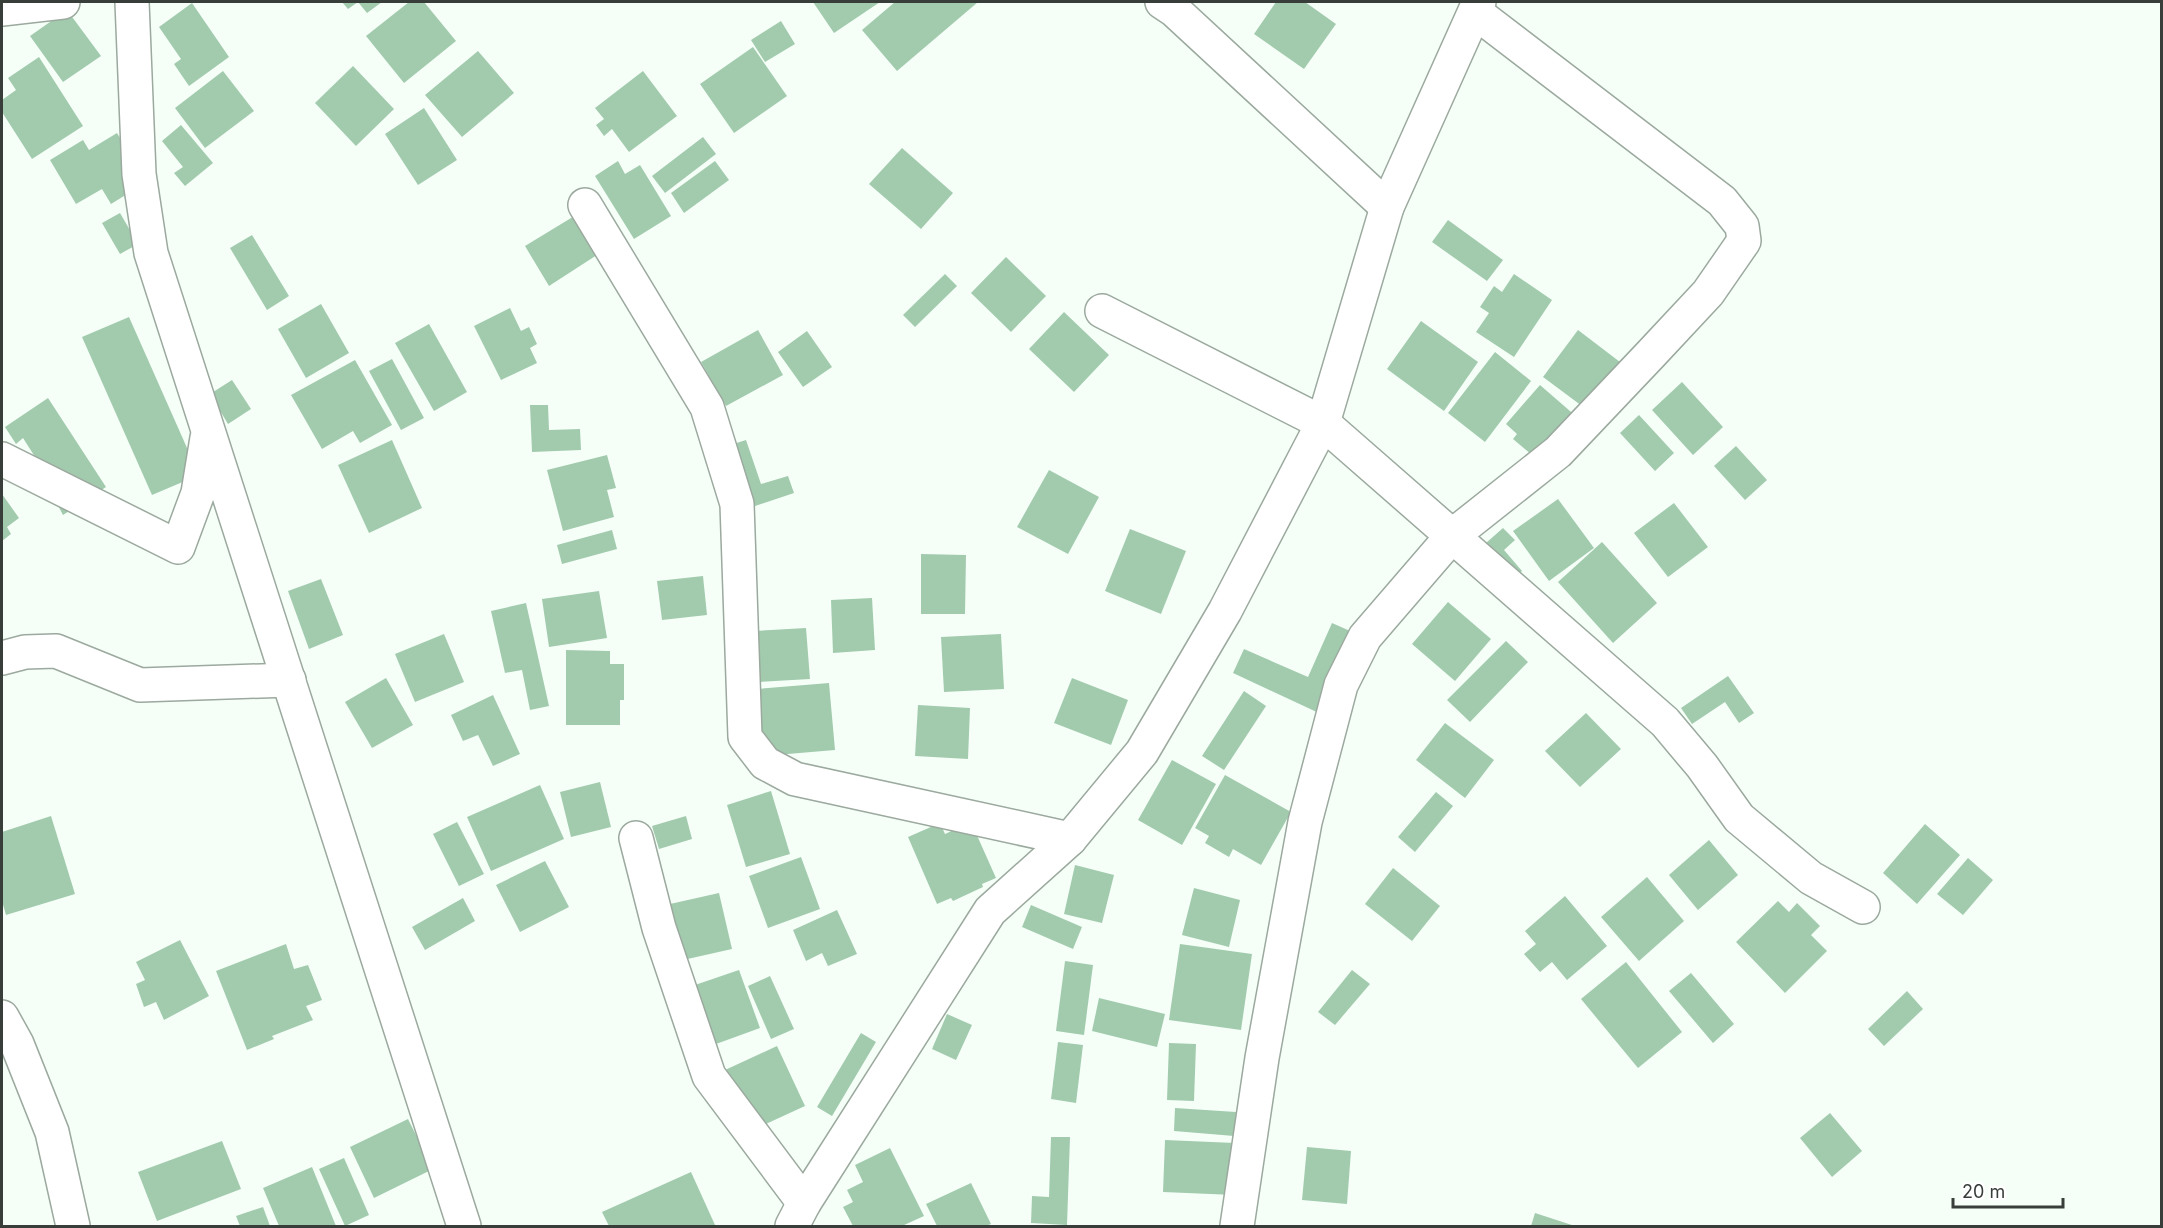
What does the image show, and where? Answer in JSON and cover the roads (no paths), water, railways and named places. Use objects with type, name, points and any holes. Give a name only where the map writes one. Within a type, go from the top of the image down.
[{"type":"street","points":[[2,9],[63,2]]},
{"type":"street","points":[[132,2],[139,174],[151,253],[464,1227]]},
{"type":"street","points":[[1162,2],[1174,10],[1387,207]]},
{"type":"street","points":[[636,838],[660,928],[709,1076],[798,1215],[990,911],[1070,839],[1142,752],[1225,611],[1323,423],[1387,207],[1477,7],[1722,201],[1742,226],[1744,241],[1708,292],[1558,452],[1452,536],[1365,637],[1341,685],[1305,822],[1262,1058],[1237,1227]]},
{"type":"street","points":[[585,206],[707,407],[737,504],[745,737],[765,763],[795,779],[1070,839]]},
{"type":"street","points":[[1102,311],[1323,423],[1665,722],[1702,766],[1739,818],[1811,878],[1863,907]]},
{"type":"street","points":[[2,459],[178,547],[198,493],[208,432]]},
{"type":"street","points":[[2,658],[25,652],[56,651],[140,685],[290,680]]},
{"type":"street","points":[[2,1017],[17,1044],[52,1132],[73,1227]]}]
